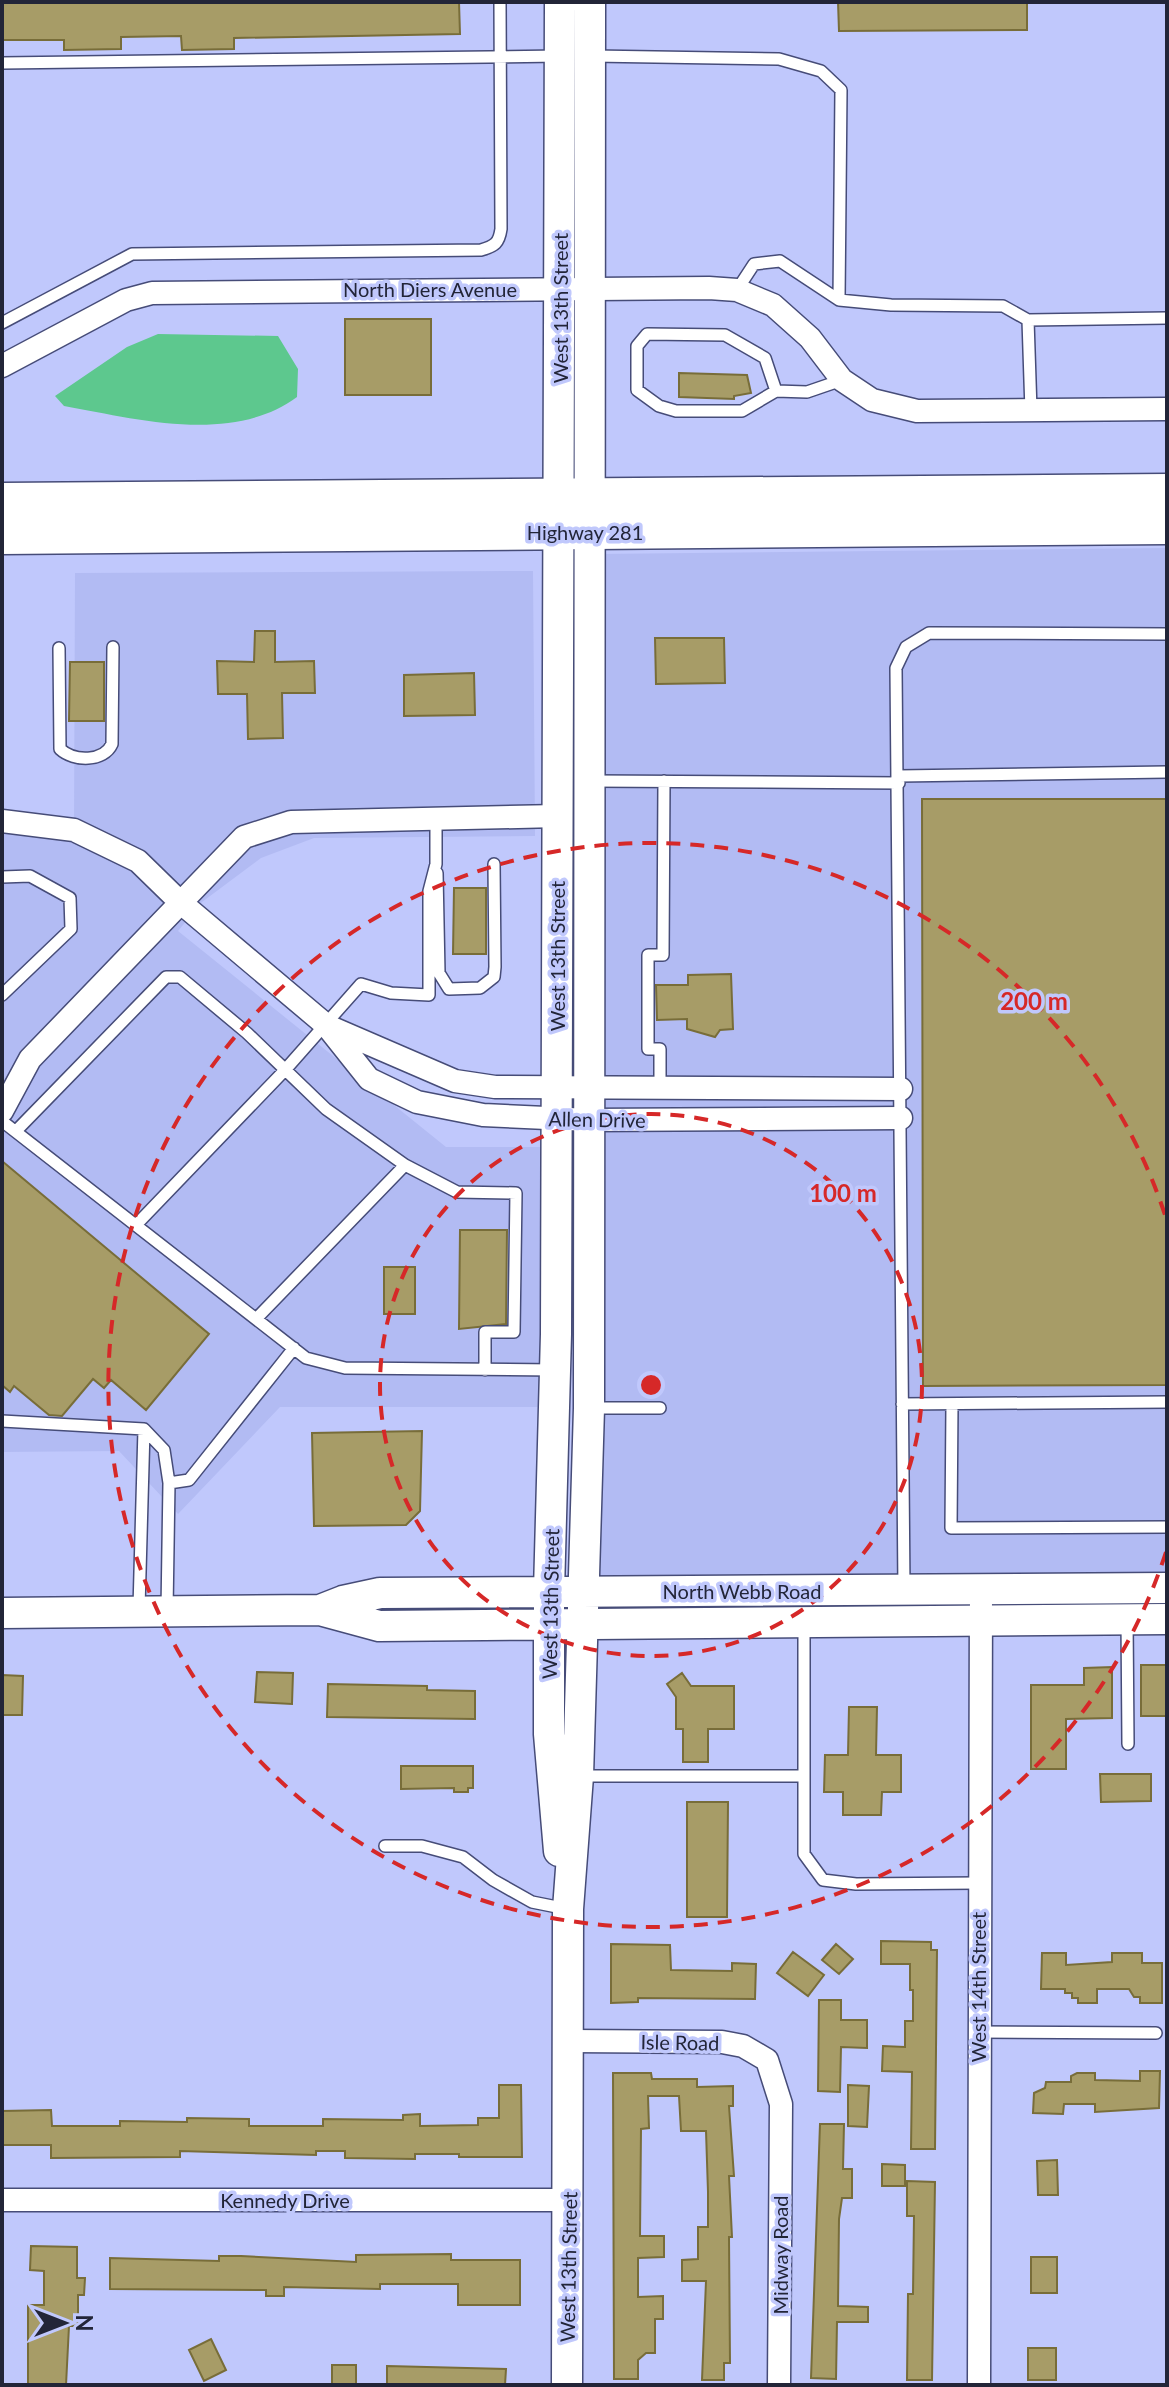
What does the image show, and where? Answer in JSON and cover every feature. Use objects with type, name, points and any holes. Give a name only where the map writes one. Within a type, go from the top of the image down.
[{"type":"highway","name":"Highway 281","points":[[2,536],[1167,492]]},
{"type":"highway","name":"Highway 281","points":[[2,501],[1167,526]]},
{"type":"main road","name":"West 13th Street","points":[[560,2],[560,56],[575,288],[575,514],[558,816],[555,1370],[549,1626],[564,1776],[568,1909],[567,2385]]},
{"type":"main road","name":"West 13th Street","points":[[575,288],[590,56],[590,2]]},
{"type":"main road","name":"West 13th Street","points":[[564,1776],[582,1626],[589,1408],[591,781],[575,514]]},
{"type":"main road","name":"North Webb Road","points":[[2,1613],[320,1610],[380,1593],[1167,1588]]},
{"type":"main road","name":"North Webb Road","points":[[320,1610],[379,1626],[1167,1619]]},
{"type":"street","name":"North Diers Avenue","points":[[2,366],[126,300],[152,293],[575,288],[737,290],[773,305],[810,338],[842,380],[872,400],[917,411],[1167,409]]},
{"type":"street","points":[[2,1111],[30,1059],[244,837],[291,822],[558,816]]},
{"type":"street","name":"Allen Drive","points":[[2,821],[74,830],[138,861],[180,902],[326,1025],[369,1079],[417,1102],[483,1115],[557,1119],[901,1118]]},
{"type":"street","name":"Allen Drive","points":[[326,1025],[455,1081],[495,1087],[901,1089]]},
{"type":"street","name":"West 14th Street","points":[[979,2385],[981,1590]]},
{"type":"street","name":"Isle Road","points":[[570,2041],[722,2042],[743,2046],[767,2060],[781,2104],[781,2125]]},
{"type":"street","name":"Midway Road","points":[[779,2385],[781,2125]]},
{"type":"street","name":"Kennedy Drive","points":[[2,2200],[569,2200]]},
{"type":"lane","points":[[2,323],[132,254],[481,250],[494,247],[499,241],[501,229],[500,2]]},
{"type":"lane","points":[[2,63],[560,56],[779,59],[821,71],[841,90],[839,300]]},
{"type":"lane","points":[[737,290],[754,264],[780,261],[839,300],[891,305],[1003,306],[1028,320],[1167,318]]},
{"type":"lane","points":[[1028,320],[1031,411]]},
{"type":"lane","points":[[776,391],[765,358],[734,338],[647,334],[637,346],[637,390],[659,406],[676,411],[742,411],[776,391],[807,392],[842,380]]},
{"type":"lane","points":[[904,1590],[896,668],[906,647],[929,633],[1167,634]]},
{"type":"lane","points":[[59,648],[60,749],[65,754],[100,757],[108,752],[112,744],[113,647]]},
{"type":"lane","points":[[591,781],[899,780],[1167,772]]},
{"type":"lane","points":[[660,1088],[660,1049],[648,1049],[648,955],[663,955],[664,781]]},
{"type":"lane","points":[[436,819],[439,973],[449,989],[480,988],[494,977],[494,864]]},
{"type":"lane","points":[[136,1225],[285,1070],[361,984],[391,993],[429,995],[429,891],[436,864]]},
{"type":"lane","points":[[2,877],[30,876],[70,898],[71,929],[2,995]]},
{"type":"lane","points":[[16,1131],[166,977],[180,977],[326,1109],[405,1165],[457,1192],[516,1193],[514,1332],[485,1332],[485,1370]]},
{"type":"lane","points":[[2,1121],[306,1358],[345,1368],[555,1370]]},
{"type":"lane","points":[[256,1319],[405,1165]]},
{"type":"lane","points":[[169,1483],[189,1480],[294,1348]]},
{"type":"lane","points":[[902,1404],[1167,1402]]},
{"type":"lane","points":[[952,1404],[951,1528],[1167,1527]]},
{"type":"lane","points":[[589,1408],[660,1408]]},
{"type":"lane","points":[[2,1421],[144,1429],[164,1450],[169,1483],[153,1612]]},
{"type":"lane","points":[[144,1429],[153,1612]]},
{"type":"lane","points":[[1127,1619],[1128,1744]]},
{"type":"lane","points":[[804,1622],[804,1854],[823,1880],[856,1884],[978,1883]]},
{"type":"lane","points":[[564,1776],[802,1776]]},
{"type":"lane","points":[[385,1846],[422,1846],[463,1857],[493,1880],[532,1902],[568,1909]]},
{"type":"lane","points":[[978,2032],[1156,2033]]},
{"type":"shaded area","points":[[158,334],[278,336],[298,369],[297,397],[271,412],[243,420],[184,424],[153,422],[64,406],[55,396],[127,347]]},
{"type":"shaded area","points":[[1167,548],[1167,1574],[595,1578],[598,554]]},
{"type":"shaded area","points":[[533,571],[535,836],[314,838],[261,858],[202,902],[178,931],[446,1147],[549,1147],[549,1407],[280,1407],[178,1514],[119,1451],[2,1452],[2,831],[74,829],[75,573]]},
{"type":"building","points":[[2,2],[459,2],[460,34],[234,38],[234,49],[182,50],[181,36],[121,37],[121,49],[64,50],[64,40],[2,40]]},
{"type":"building","points":[[838,2],[1027,2],[1027,30],[839,31]]},
{"type":"building","points":[[345,319],[431,319],[431,395],[345,395]]},
{"type":"building","points":[[679,373],[747,375],[751,393],[734,396],[734,399],[679,397]]},
{"type":"building","points":[[255,631],[275,631],[275,662],[314,661],[315,693],[282,693],[283,738],[248,739],[247,694],[218,694],[217,661],[254,662]]},
{"type":"building","points":[[655,638],[724,638],[725,683],[656,684]]},
{"type":"building","points":[[70,662],[104,662],[104,721],[69,721]]},
{"type":"building","points":[[474,673],[475,715],[404,716],[404,675]]},
{"type":"building","points":[[922,799],[1167,799],[1167,1385],[923,1386]]},
{"type":"building","points":[[454,888],[486,888],[486,954],[453,954]]},
{"type":"building","points":[[731,974],[733,1029],[720,1030],[715,1037],[687,1029],[687,1019],[657,1020],[656,985],[688,985],[688,975]]},
{"type":"building","points":[[2,1161],[209,1334],[146,1410],[111,1380],[104,1388],[93,1379],[62,1416],[49,1415],[14,1386],[10,1392],[2,1385]]},
{"type":"building","points":[[460,1230],[507,1230],[506,1324],[459,1329]]},
{"type":"building","points":[[384,1267],[415,1267],[415,1314],[384,1314]]},
{"type":"building","points":[[422,1431],[420,1511],[406,1525],[314,1526],[312,1433]]},
{"type":"building","points":[[1141,1665],[1167,1665],[1167,1716],[1141,1716]]},
{"type":"building","points":[[1112,1667],[1112,1718],[1066,1719],[1066,1769],[1031,1769],[1031,1685],[1084,1685],[1084,1668]]},
{"type":"building","points":[[257,1672],[293,1673],[292,1704],[255,1702]]},
{"type":"building","points":[[682,1673],[691,1686],[734,1686],[734,1729],[708,1729],[708,1762],[683,1762],[683,1729],[676,1729],[676,1697],[667,1684]]},
{"type":"building","points":[[2,1675],[23,1676],[22,1715],[2,1715]]},
{"type":"building","points":[[328,1684],[427,1686],[427,1690],[475,1691],[475,1719],[327,1717]]},
{"type":"building","points":[[849,1707],[877,1707],[876,1755],[901,1755],[901,1792],[882,1792],[881,1815],[843,1815],[843,1792],[824,1792],[825,1755],[848,1755]]},
{"type":"building","points":[[401,1766],[473,1766],[473,1788],[468,1788],[468,1792],[454,1792],[454,1788],[401,1789]]},
{"type":"building","points":[[1100,1774],[1151,1774],[1151,1801],[1101,1802]]},
{"type":"building","points":[[687,1802],[728,1802],[727,1917],[687,1917]]},
{"type":"building","points":[[881,1941],[931,1942],[931,1950],[937,1950],[935,2149],[911,2149],[912,2072],[882,2071],[883,2046],[905,2047],[905,2021],[913,2021],[913,1990],[910,1990],[910,1964],[881,1964]]},
{"type":"building","points":[[611,1944],[670,1945],[671,1970],[732,1971],[732,1963],[756,1964],[755,1999],[638,1998],[638,2002],[611,2003]]},
{"type":"building","points":[[836,1944],[853,1959],[839,1974],[822,1960]]},
{"type":"building","points":[[793,1952],[824,1975],[808,1996],[777,1973]]},
{"type":"building","points":[[1042,1953],[1066,1953],[1066,1965],[1112,1962],[1112,1953],[1142,1953],[1142,1963],[1162,1963],[1162,2003],[1140,2003],[1140,1997],[1134,1997],[1129,1989],[1097,1989],[1097,2003],[1078,2003],[1078,1998],[1072,1998],[1072,1993],[1065,1993],[1065,1989],[1041,1989]]},
{"type":"building","points":[[819,2000],[841,2000],[841,2020],[867,2020],[867,2048],[841,2047],[840,2092],[818,2091]]},
{"type":"building","points":[[1140,2071],[1160,2071],[1159,2108],[1095,2112],[1095,2104],[1064,2104],[1063,2114],[1033,2113],[1034,2093],[1045,2088],[1046,2082],[1071,2082],[1071,2076],[1077,2073],[1095,2073],[1095,2080],[1140,2081]]},
{"type":"building","points":[[613,2073],[651,2073],[652,2079],[697,2079],[697,2087],[733,2086],[733,2106],[729,2106],[734,2176],[729,2176],[732,2237],[729,2237],[730,2363],[724,2363],[724,2380],[702,2380],[706,2281],[682,2281],[682,2260],[698,2259],[698,2227],[708,2227],[708,2192],[706,2131],[681,2131],[679,2096],[648,2096],[649,2128],[641,2129],[640,2236],[664,2236],[664,2257],[638,2258],[638,2297],[663,2296],[663,2319],[655,2319],[655,2353],[646,2353],[638,2360],[638,2379],[614,2379]]},
{"type":"building","points":[[499,2085],[521,2085],[522,2157],[415,2154],[415,2159],[345,2158],[345,2151],[316,2151],[316,2155],[180,2151],[180,2157],[51,2158],[51,2145],[2,2145],[2,2111],[51,2110],[52,2126],[120,2126],[120,2121],[187,2122],[187,2118],[249,2119],[249,2126],[323,2126],[323,2119],[403,2120],[403,2115],[420,2114],[420,2126],[478,2125],[478,2118],[499,2118]]},
{"type":"building","points":[[848,2085],[869,2086],[867,2127],[848,2126]]},
{"type":"building","points":[[820,2124],[844,2124],[843,2169],[852,2169],[852,2198],[842,2198],[839,2219],[838,2306],[868,2307],[868,2322],[837,2322],[836,2379],[811,2378]]},
{"type":"building","points":[[1057,2160],[1058,2195],[1038,2195],[1037,2161]]},
{"type":"building","points":[[882,2164],[905,2165],[905,2186],[882,2186]]},
{"type":"building","points":[[907,2181],[935,2182],[932,2380],[907,2380],[908,2294],[913,2294],[914,2216],[907,2216]]},
{"type":"building","points":[[31,2246],[77,2247],[77,2278],[85,2278],[84,2295],[78,2295],[78,2326],[69,2326],[66,2385],[28,2385],[28,2305],[44,2305],[44,2271],[30,2270]]},
{"type":"building","points":[[451,2254],[451,2260],[520,2260],[520,2305],[458,2305],[458,2284],[380,2284],[380,2289],[284,2287],[284,2296],[266,2296],[266,2290],[110,2289],[110,2258],[219,2261],[219,2256],[241,2256],[356,2262],[356,2255]]},
{"type":"building","points":[[1031,2257],[1057,2257],[1057,2293],[1031,2293]]},
{"type":"building","points":[[211,2339],[226,2370],[204,2381],[189,2350]]},
{"type":"building","points":[[1028,2348],[1056,2348],[1056,2380],[1028,2380]]},
{"type":"building","points":[[332,2365],[356,2365],[356,2385],[332,2385]]},
{"type":"building","points":[[387,2366],[506,2369],[505,2385],[387,2385]]}]
